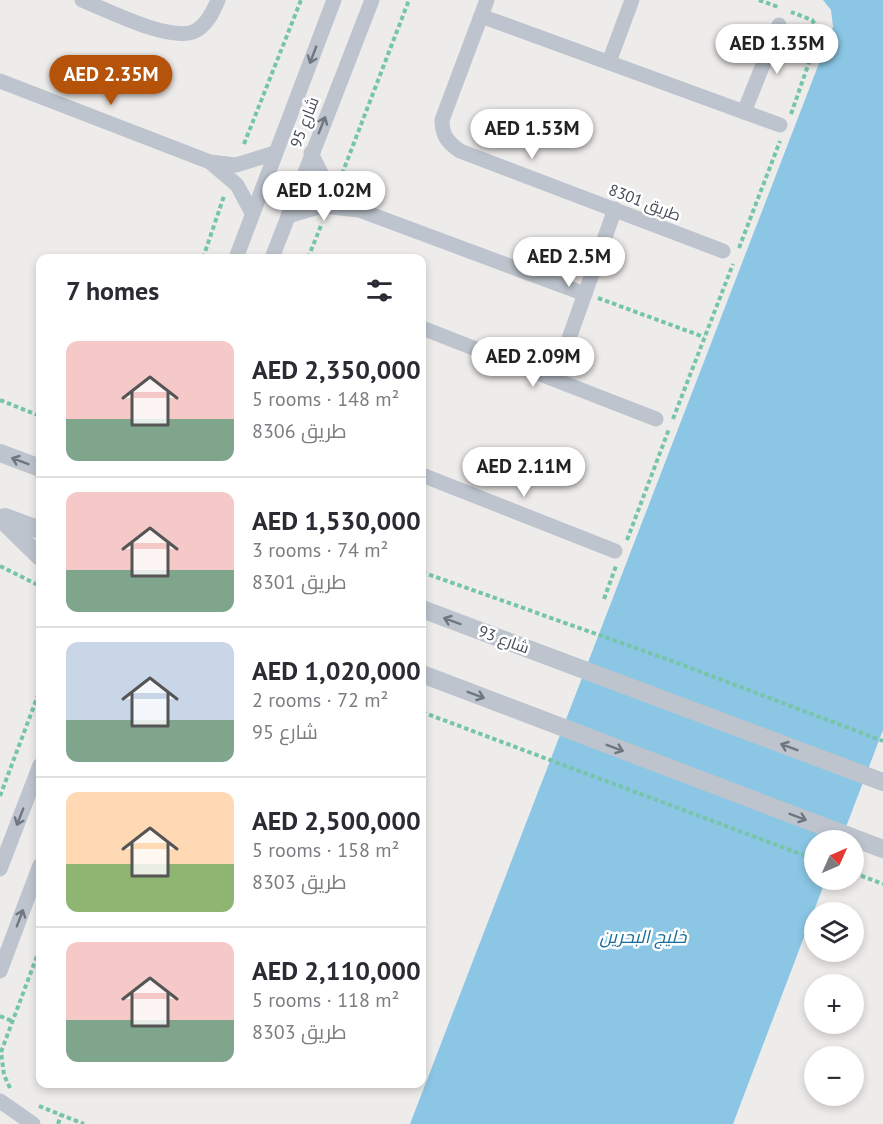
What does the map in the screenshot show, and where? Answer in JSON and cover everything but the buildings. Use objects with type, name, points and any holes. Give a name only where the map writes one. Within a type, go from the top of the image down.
[{"type":"street","points":[[82,0],[164,32],[184,34],[195,32],[204,25],[218,0]]},
{"type":"street","name":"شارع 95","points":[[237,254],[334,0]]},
{"type":"street","name":"شارع 95","points":[[274,254],[372,0]]},
{"type":"street","name":"طريق 8301","points":[[487,0],[442,120],[442,132],[449,143],[460,151],[723,251]]},
{"type":"street","points":[[609,62],[632,0]]},
{"type":"street","points":[[481,15],[784,126]]},
{"type":"street","points":[[744,112],[779,25]]},
{"type":"street","points":[[0,81],[233,172],[252,213]]},
{"type":"street","points":[[233,172],[275,153]]},
{"type":"street","points":[[311,153],[332,199]]},
{"type":"street","points":[[288,216],[332,199],[585,294]]},
{"type":"street","points":[[555,378],[615,209]]},
{"type":"street","points":[[426,330],[656,419]]},
{"type":"street","points":[[0,453],[36,466]]},
{"type":"street","points":[[426,477],[619,553]]},
{"type":"street","points":[[0,517],[36,529]]},
{"type":"street","points":[[0,517],[36,553]]},
{"type":"street","name":"شارع 93","points":[[426,610],[883,782]]},
{"type":"street","points":[[426,676],[883,849]]},
{"type":"street","points":[[0,869],[36,775]]},
{"type":"street","points":[[0,971],[36,876]]},
{"type":"street","points":[[0,1101],[33,1124]]},
{"type":"path","points":[[204,254],[233,172],[301,0]]},
{"type":"path","points":[[310,254],[409,0]]},
{"type":"path","points":[[604,599],[619,553],[820,31],[812,20],[759,0]]},
{"type":"path","points":[[585,294],[704,337]]},
{"type":"path","points":[[0,400],[36,414]]},
{"type":"path","points":[[0,566],[36,584]]},
{"type":"path","points":[[426,573],[662,658],[883,741]]},
{"type":"path","points":[[0,796],[36,701]]},
{"type":"path","points":[[426,714],[804,855]]},
{"type":"path","points":[[864,877],[883,884]]},
{"type":"path","points":[[15,1093],[8,1085],[1,1064],[1,1052],[36,958]]},
{"type":"path","points":[[0,1016],[12,1021]]},
{"type":"path","points":[[33,1103],[84,1124]]},
{"type":"path","points":[[58,1124],[61,1115]]},
{"type":"water","name":"خليج البحرين","points":[[823,0],[883,0],[883,730],[845,830],[804,830],[804,890],[822,890],[817,902],[804,902],[804,937],[733,1124],[410,1124],[424,1088],[426,1088],[426,1083],[833,27],[831,10]]}]
